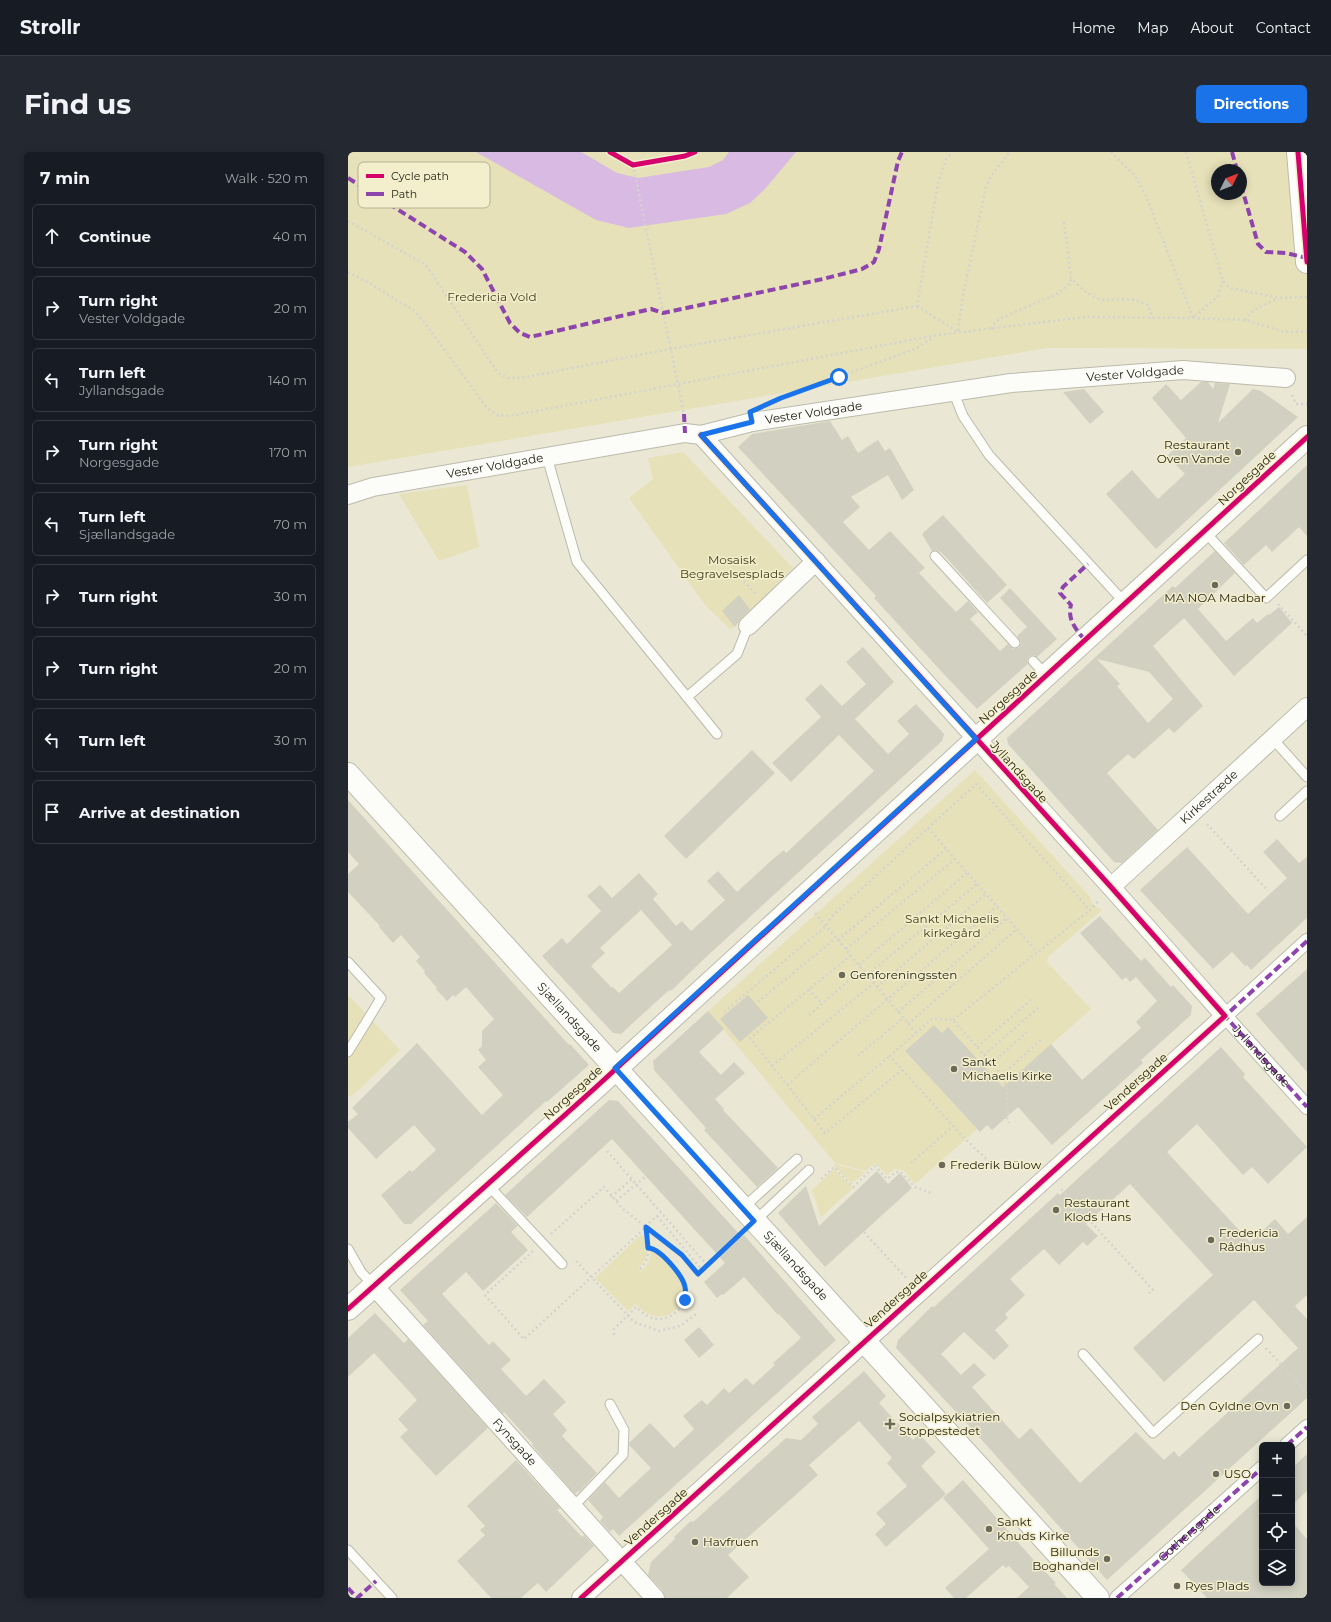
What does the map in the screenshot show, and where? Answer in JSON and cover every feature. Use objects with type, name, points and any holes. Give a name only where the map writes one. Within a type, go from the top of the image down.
[{"type":"street","points":[[1298,152],[1307,262]]},
{"type":"street","name":"Vester Voldgade","points":[[348,495],[373,487],[685,433],[701,435],[752,422],[1011,383],[1183,370],[1286,378]]},
{"type":"street","name":"Jyllandsgade","points":[[701,435],[1111,887],[1307,1106]]},
{"type":"street","name":"Norgesgade","points":[[348,1309],[976,739],[1040,668],[1125,604],[1307,437]]},
{"type":"street","points":[[748,626],[816,561]]},
{"type":"street","name":"Kirkestræde","points":[[1111,887],[1307,707]]},
{"type":"street","name":"Sjællandsgade","points":[[348,774],[1098,1598]]},
{"type":"street","name":"Vendersgade","points":[[581,1598],[1307,941]]},
{"type":"street","name":"Fynsgade","points":[[374,1286],[655,1598]]},
{"type":"street","points":[[1290,1442],[1307,1427]]},
{"type":"street","name":"Gothersgade","points":[[1117,1598],[1259,1471]]},
{"type":"lane","points":[[954,391],[963,416],[989,456],[1125,604]]},
{"type":"lane","points":[[547,457],[577,562],[717,734]]},
{"type":"lane","points":[[1204,531],[1266,598],[1307,560]]},
{"type":"lane","points":[[935,556],[1015,642]]},
{"type":"lane","points":[[687,697],[737,654],[748,626]]},
{"type":"lane","points":[[1273,739],[1307,777]]},
{"type":"lane","points":[[1280,816],[1307,791]]},
{"type":"lane","points":[[348,962],[381,998],[348,1052]]},
{"type":"lane","points":[[749,1215],[797,1159]]},
{"type":"lane","points":[[749,1215],[810,1170]]},
{"type":"lane","points":[[487,1184],[562,1264]]},
{"type":"lane","points":[[348,1249],[361,1272],[374,1286]]},
{"type":"lane","points":[[1083,1354],[1153,1433],[1258,1339]]},
{"type":"lane","points":[[573,1508],[623,1455],[624,1430],[610,1404]]},
{"type":"lane","points":[[348,1550],[392,1598]]},
{"type":"path","points":[[917,306],[938,183],[946,158],[952,152]]},
{"type":"path","points":[[958,332],[963,295],[986,187],[991,176],[1010,152]]},
{"type":"path","points":[[1111,152],[1135,176],[1146,196],[1193,318]]},
{"type":"path","points":[[1186,152],[1223,281],[1230,288],[1280,298],[1307,297]]},
{"type":"path","points":[[633,165],[646,235],[684,414]]},
{"type":"path","points":[[348,221],[426,264],[498,373],[508,378],[521,378],[670,349],[917,306],[958,332]]},
{"type":"path","points":[[992,329],[993,325],[999,319],[1057,294],[1070,284],[1071,278],[1064,222]]},
{"type":"path","points":[[348,272],[413,310],[426,323],[487,408],[497,414],[510,416],[937,335],[1085,317],[1245,320],[1284,332],[1307,331]]},
{"type":"path","points":[[1071,278],[1083,290],[1094,297],[1104,300],[1135,300],[1148,305],[1153,318]]},
{"type":"path","points":[[1193,318],[1218,296],[1223,281]]},
{"type":"path","points":[[1245,320],[1254,310],[1280,298]]},
{"type":"path","points":[[775,401],[915,349],[937,335]]},
{"type":"path","points":[[737,574],[768,607]]},
{"type":"path","points":[[1270,595],[1307,636]]},
{"type":"path","points":[[724,1012],[826,926],[831,917],[976,784],[1090,910]]},
{"type":"path","points":[[1194,810],[1268,891]]},
{"type":"path","points":[[928,828],[1037,952]]},
{"type":"path","points":[[758,1002],[946,849]]},
{"type":"path","points":[[846,949],[955,859]]},
{"type":"path","points":[[859,965],[967,873]]},
{"type":"path","points":[[867,975],[977,884]]},
{"type":"path","points":[[953,1020],[1090,910],[1111,887]]},
{"type":"path","points":[[877,986],[986,894]]},
{"type":"path","points":[[802,898],[916,1033]]},
{"type":"path","points":[[787,1085],[997,906]]},
{"type":"path","points":[[898,1012],[1007,918]]},
{"type":"path","points":[[908,1024],[1017,929]]},
{"type":"path","points":[[851,955],[750,1038],[826,1133],[902,1070]]},
{"type":"path","points":[[809,1015],[862,969]]},
{"type":"path","points":[[772,1066],[874,982]]},
{"type":"path","points":[[809,989],[822,1004]]},
{"type":"path","points":[[977,1047],[1032,999]]},
{"type":"path","points":[[984,1055],[1039,1007]]},
{"type":"path","points":[[858,1056],[904,1018]]},
{"type":"path","points":[[814,1119],[933,1018],[953,1020],[1002,1075],[1005,1084],[1008,1106],[1006,1120],[1009,1123]]},
{"type":"path","points":[[992,1063],[1027,1032]]},
{"type":"path","points":[[1002,1075],[1041,1040]]},
{"type":"path","points":[[890,1056],[953,1126],[996,1169]]},
{"type":"path","points":[[911,1163],[953,1126]]},
{"type":"path","points":[[607,1151],[707,1265]]},
{"type":"path","points":[[818,1183],[834,1167],[853,1187],[875,1166],[887,1179],[896,1172],[901,1172],[915,1187],[931,1193]]},
{"type":"path","points":[[1048,1176],[1153,1290],[1148,1294]]},
{"type":"path","points":[[616,1201],[645,1177]]},
{"type":"path","points":[[632,1179],[611,1197],[682,1255],[698,1274],[749,1215]]},
{"type":"path","points":[[646,1227],[661,1213]]},
{"type":"path","points":[[657,1216],[702,1270]]},
{"type":"path","points":[[640,1269],[648,1261],[646,1227]]},
{"type":"path","points":[[864,1232],[907,1279]]},
{"type":"path","points":[[614,1335],[614,1329],[636,1307],[649,1317],[656,1319],[663,1318],[677,1312],[685,1300],[686,1288],[682,1278],[659,1253],[653,1248],[648,1248]]},
{"type":"path","points":[[1118,1257],[1121,1254]]},
{"type":"path","points":[[571,1256],[634,1322],[659,1332],[680,1326],[698,1314]]},
{"type":"path","points":[[1258,1339],[1307,1393]]},
{"type":"green space","name":"Fredericia Vold","points":[[348,152],[1307,152],[1307,349],[1047,348],[348,467]]},
{"type":"green space","name":"Mosaisk Begravelsesplads","points":[[683,452],[793,568],[731,630],[705,605],[629,498],[653,479],[648,458]]},
{"type":"green space","points":[[467,485],[479,547],[439,561],[399,494]]},
{"type":"green space","name":"Sankt Michaelis kirkegård","points":[[975,770],[1090,897],[1093,904],[1102,910],[1048,957],[1047,962],[1091,1009],[1003,1087],[948,1027],[942,1033],[934,1025],[905,1051],[977,1129],[915,1184],[903,1170],[894,1169],[887,1175],[875,1163],[866,1171],[835,1163],[708,1011]]},
{"type":"green space","points":[[348,995],[400,1050],[351,1097],[348,1095]]},
{"type":"green space","points":[[835,1164],[865,1172],[852,1184],[834,1166]]},
{"type":"green space","points":[[834,1169],[853,1188],[821,1217],[812,1190]]},
{"type":"green space","points":[[642,1234],[647,1249],[647,1256],[638,1269],[641,1271],[646,1266],[650,1259],[651,1249],[665,1260],[678,1275],[683,1284],[684,1291],[681,1303],[672,1312],[661,1317],[651,1315],[636,1304],[628,1311],[595,1278]]},
{"type":"shaded area","points":[[476,152],[581,152],[617,173],[638,178],[709,167],[723,160],[729,152],[796,152],[765,189],[750,203],[726,214],[629,228],[596,220]]},
{"type":"building","points":[[1201,382],[1208,382],[1213,389],[1215,383],[1230,384],[1218,423],[1253,389],[1261,391],[1298,417],[1156,549],[1106,494],[1132,470],[1158,499],[1185,474],[1167,456],[1186,438],[1152,398],[1166,384],[1181,400]]},
{"type":"building","points":[[1084,389],[1104,412],[1090,424],[1063,392]]},
{"type":"building","points":[[830,421],[842,440],[848,436],[858,453],[878,440],[885,451],[890,448],[914,490],[902,500],[888,475],[851,497],[860,507],[843,522],[869,550],[890,531],[925,568],[919,573],[956,612],[968,601],[978,612],[970,619],[1000,651],[1008,644],[1013,649],[1019,648],[1021,642],[1017,636],[1027,627],[1000,598],[1010,588],[1057,639],[1037,657],[1034,655],[1029,656],[1027,660],[1028,664],[977,709],[874,598],[876,596],[738,447],[752,434]]},
{"type":"building","points":[[1307,465],[1307,536],[1299,527],[1272,552],[1266,545],[1244,565],[1224,543]]},
{"type":"building","points":[[943,515],[1007,585],[987,603],[942,553],[936,550],[932,551],[922,534]]},
{"type":"building","points":[[1215,551],[1235,573],[1198,609],[1226,641],[1253,618],[1257,623],[1279,607],[1292,623],[1234,676],[1184,618],[1153,646],[1203,706],[1174,733],[1169,728],[1134,759],[1128,754],[1107,773],[1158,830],[1122,863],[1114,862],[1008,744],[1007,738],[1173,586],[1175,588]],"holes":[[[1097,659],[1149,672],[1173,699],[1148,723],[1117,686],[1120,684]]]},
{"type":"building","points":[[739,595],[750,609],[735,627],[722,611]]},
{"type":"building","points":[[863,647],[894,682],[855,719],[888,754],[909,734],[897,721],[916,704],[944,734],[942,741],[672,990],[668,991],[621,1034],[613,1033],[542,956],[562,938],[567,944],[601,911],[587,896],[600,885],[612,898],[639,873],[658,894],[653,899],[676,926],[682,921],[691,931],[725,900],[707,881],[718,871],[737,892],[784,850],[786,853],[874,771],[839,735],[791,782],[772,763],[821,717],[805,699],[821,684],[842,706],[866,684],[846,662]],"holes":[[[641,910],[672,945],[619,993],[613,987],[612,988],[591,966],[605,953],[600,948]]]},
{"type":"building","points":[[752,750],[775,773],[686,859],[664,836]]},
{"type":"building","points":[[348,800],[569,1045],[570,1044],[589,1065],[547,1102],[546,1101],[411,1224],[404,1224],[381,1195],[410,1170],[412,1172],[436,1150],[414,1125],[376,1159],[348,1128],[348,1122],[358,1114],[352,1108],[417,1043],[482,1115],[503,1095],[478,1067],[486,1060],[478,1050],[482,1046],[482,1031],[494,1019],[466,987],[455,997],[453,995],[447,1001],[436,989],[437,988],[424,973],[425,971],[416,961],[420,957],[401,935],[393,943],[379,927],[380,926],[348,892],[348,874],[359,864],[348,852]]},
{"type":"building","points":[[1277,839],[1299,863],[1307,857],[1307,918],[1251,970],[1247,965],[1245,966],[1232,952],[1213,969],[1140,890],[1187,847],[1248,914],[1287,878],[1263,852]]},
{"type":"building","points":[[1100,916],[1141,961],[1145,958],[1171,987],[1173,985],[1192,1006],[1191,1015],[1141,1060],[1143,1063],[1052,1145],[1018,1107],[992,1130],[987,1125],[980,1132],[905,1051],[934,1025],[942,1033],[948,1027],[1003,1087],[1051,1044],[1082,1080],[1141,1028],[1136,1022],[1157,1001],[1136,977],[1130,982],[1126,977],[1122,980],[1080,933]]},
{"type":"building","points":[[1307,969],[1307,1072],[1256,1014]]},
{"type":"building","points":[[748,995],[768,1018],[740,1042],[720,1019]]},
{"type":"building","points":[[708,1011],[724,1029],[699,1052],[721,1075],[734,1062],[745,1073],[715,1099],[724,1109],[723,1110],[778,1168],[757,1187],[704,1130],[706,1128],[654,1070],[653,1061]]},
{"type":"building","points":[[1221,1047],[1245,1074],[1243,1077],[1307,1147],[1268,1184],[1252,1167],[1243,1175],[1197,1124],[1167,1152],[1250,1242],[1275,1219],[1288,1234],[1307,1217],[1307,1295],[1295,1306],[1307,1319],[1307,1398],[1107,1580],[972,1429],[896,1348],[898,1340],[932,1306],[934,1307],[1058,1193],[1060,1195]],"holes":[[[1130,1184],[1213,1275],[1133,1348],[1164,1382],[1254,1300],[1298,1348],[1179,1457],[1174,1451],[1164,1460],[1136,1432],[1080,1483],[1031,1428],[1019,1439],[972,1387],[986,1375],[974,1363],[961,1375],[941,1354],[964,1332],[994,1360],[1009,1346],[995,1330],[1008,1318],[1005,1314],[1025,1295],[1010,1279],[1044,1249],[1059,1265],[1083,1242],[1087,1246],[1098,1236],[1086,1224]]]},
{"type":"building","points":[[609,1100],[618,1101],[742,1237],[744,1235],[836,1340],[619,1536],[613,1529],[610,1532],[600,1521],[603,1517],[588,1500],[605,1482],[619,1498],[651,1468],[629,1445],[630,1442],[650,1423],[674,1448],[694,1429],[683,1416],[702,1400],[707,1405],[724,1388],[729,1393],[746,1378],[753,1385],[775,1365],[773,1363],[801,1338],[744,1277],[723,1295],[722,1294],[717,1298],[704,1282],[725,1263],[612,1139],[527,1217],[505,1195]]},
{"type":"building","points":[[877,1171],[888,1184],[900,1173],[912,1188],[825,1267],[778,1213],[806,1186],[819,1226]]},
{"type":"building","points":[[496,1203],[518,1226],[511,1232],[528,1250],[483,1291],[466,1272],[442,1294],[489,1345],[493,1341],[511,1360],[501,1369],[526,1396],[544,1379],[566,1402],[553,1414],[567,1430],[562,1436],[597,1473],[579,1492],[578,1491],[575,1494],[532,1445],[533,1444],[504,1412],[503,1414],[423,1325],[428,1321],[400,1290]]},
{"type":"building","points":[[375,1313],[404,1343],[408,1339],[488,1428],[436,1476],[400,1437],[408,1430],[398,1419],[417,1400],[374,1353],[348,1377],[348,1338]]},
{"type":"building","points":[[699,1327],[714,1345],[699,1358],[684,1340]]},
{"type":"building","points":[[864,1371],[886,1396],[879,1403],[913,1440],[919,1434],[936,1452],[921,1466],[946,1494],[886,1547],[875,1534],[886,1524],[876,1513],[907,1486],[887,1463],[892,1458],[859,1421],[809,1465],[818,1475],[728,1555],[749,1577],[727,1598],[665,1598],[663,1591],[648,1575],[651,1562],[691,1521],[693,1522],[786,1438],[801,1440],[818,1424],[812,1417]]},
{"type":"building","points":[[1307,1454],[1307,1491],[1295,1502],[1295,1478],[1295,1465]]},
{"type":"building","points":[[516,1460],[560,1508],[557,1510],[582,1537],[584,1535],[594,1546],[546,1592],[538,1583],[521,1598],[491,1598],[457,1561],[485,1535],[480,1530],[485,1526],[467,1506]]},
{"type":"building","points":[[963,1480],[1056,1583],[1054,1584],[1067,1598],[1017,1598],[1029,1587],[1009,1566],[1006,1568],[1003,1565],[966,1598],[954,1598],[945,1588],[989,1549],[943,1498]]},
{"type":"building","points":[[1259,1498],[1259,1586],[1295,1586],[1295,1525],[1307,1539],[1307,1598],[1207,1598],[1181,1570]]},
{"type":"marked path","points":[[395,208],[465,252],[482,269],[510,323],[520,333],[530,337],[651,309],[663,313],[823,279],[862,269],[874,262],[879,249],[898,161],[902,152]]},
{"type":"marked path","points":[[1232,152],[1235,164]]},
{"type":"marked path","points":[[348,178],[358,184]]},
{"type":"marked path","points":[[1245,200],[1258,244],[1266,252],[1286,253],[1307,258]]},
{"type":"marked path","points":[[684,414],[685,433]]},
{"type":"marked path","points":[[1085,640],[1071,620],[1071,605],[1060,593],[1063,587],[1088,564]]},
{"type":"marked path","points":[[1307,941],[1225,1016],[1307,1107]]},
{"type":"marked path","points":[[1290,1442],[1307,1427]]},
{"type":"marked path","points":[[1117,1598],[1259,1471]]},
{"type":"marked path","points":[[348,1588],[357,1598],[376,1581]]},
{"type":"cycle path","points":[[610,152],[633,165],[685,156],[695,152]]},
{"type":"cycle path","points":[[1298,152],[1307,262]]},
{"type":"cycle path","points":[[581,1598],[1225,1016],[1111,887],[701,435]]},
{"type":"cycle path","points":[[348,1309],[595,1088],[1307,437]]},
{"type":"place","name":"Restaurant Oven Vande","points":[[1238,452]]},
{"type":"place","name":"MA NOA Madbar","points":[[1215,585]]},
{"type":"place","name":"Genforeningssten","points":[[842,975]]},
{"type":"place","name":"Sankt Michaelis Kirke","points":[[954,1069]]},
{"type":"place","name":"Frederik Bülow","points":[[942,1165]]},
{"type":"place","name":"Restaurant Klods Hans","points":[[1056,1210]]},
{"type":"place","name":"Fredericia Rådhus","points":[[1211,1240]]},
{"type":"place","name":"Den Gyldne Ovn","points":[[1287,1406]]},
{"type":"place","name":"Socialpsykiatrien Stoppestedet","points":[[890,1424]]},
{"type":"place","name":"USO","points":[[1216,1474]]},
{"type":"place","name":"Sankt Knuds Kirke","points":[[989,1529]]},
{"type":"place","name":"Havfruen","points":[[695,1542]]},
{"type":"place","name":"Billunds Boghandel","points":[[1107,1559]]},
{"type":"place","name":"Ryes Plads","points":[[1177,1586]]},
{"type":"route","points":[[685,1300],[686,1288],[682,1278],[659,1253],[653,1248],[648,1248],[646,1227],[682,1255],[698,1274],[754,1221],[615,1068],[976,739],[701,435],[752,422],[750,412],[781,398],[839,377]]}]
